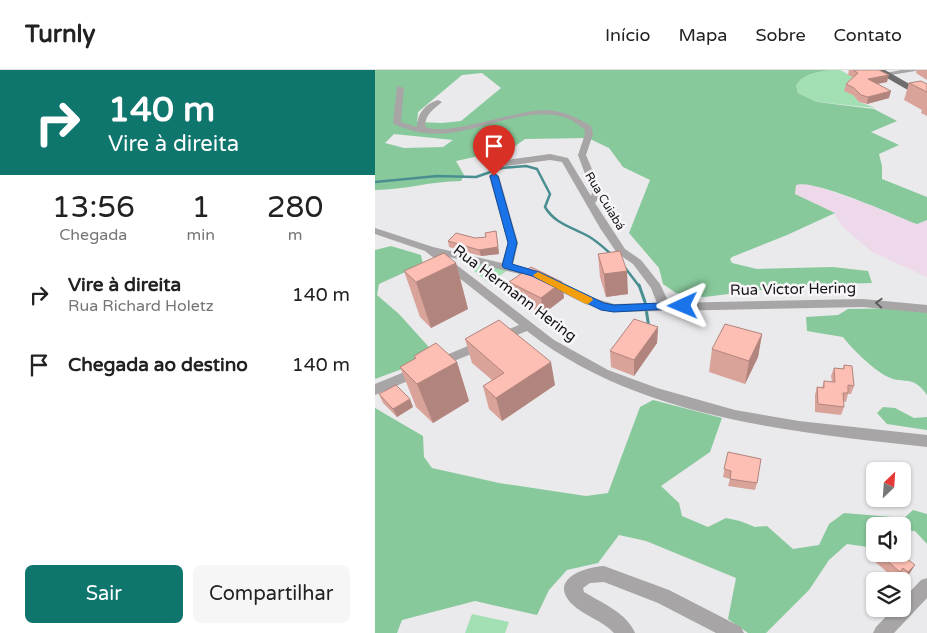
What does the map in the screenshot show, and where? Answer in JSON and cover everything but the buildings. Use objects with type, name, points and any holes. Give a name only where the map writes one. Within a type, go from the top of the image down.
[{"type":"main road","points":[[881,72],[927,98]]},
{"type":"street","points":[[881,72],[918,70]]},
{"type":"street","points":[[399,88],[397,123],[408,130],[427,132],[467,129],[534,112],[555,114],[578,120],[588,128],[589,134],[582,155],[597,193],[591,202]]},
{"type":"street","points":[[427,132],[421,128],[423,115],[427,108],[438,102]]},
{"type":"street","name":"Rua Cuiabá","points":[[499,164],[558,157],[565,160],[621,251],[637,262],[656,287],[664,306]]},
{"type":"street","points":[[494,176],[513,243],[507,266]]},
{"type":"street","name":"Rua Hermann Hering","points":[[375,231],[429,249],[555,346],[603,373],[654,392],[705,407],[799,427],[927,441]]},
{"type":"street","name":"Rua Victor Hering","points":[[429,249],[536,274],[601,306],[614,308],[869,303],[927,309]]},
{"type":"street","points":[[455,268],[472,258]]},
{"type":"street","points":[[375,390],[527,326]]},
{"type":"street","points":[[626,633],[614,620],[578,598],[574,591],[574,585],[580,579],[589,575],[604,574],[663,596],[735,633]]},
{"type":"street","points":[[882,633],[927,586]]},
{"type":"shaded area","points":[[800,183],[813,185],[917,224],[927,220],[927,277],[872,252],[842,226],[834,213],[795,194],[796,185]]},
{"type":"green space","points":[[375,70],[831,70],[811,74],[803,78],[796,86],[798,93],[817,102],[874,109],[897,121],[871,132],[899,145],[879,154],[882,166],[882,179],[927,197],[927,220],[917,224],[836,192],[805,184],[796,185],[795,194],[835,213],[732,257],[730,259],[732,263],[757,269],[833,267],[868,271],[872,283],[804,285],[704,297],[676,293],[663,284],[659,268],[629,233],[650,180],[623,167],[609,148],[588,138],[525,139],[511,149],[456,161],[464,175],[461,181],[375,190]],"holes":[[[482,73],[501,88],[461,121],[442,123],[417,122],[418,112],[462,75]],[[394,134],[453,140],[443,147],[404,148],[385,143]]]},
{"type":"green space","points":[[840,70],[857,79],[853,95],[859,102],[876,108],[817,102],[798,93],[796,86],[803,78],[811,74]]},
{"type":"green space","points":[[391,246],[421,255],[423,264],[379,284],[377,295],[399,314],[437,356],[375,379],[375,250]]},
{"type":"green space","points":[[474,262],[508,270],[489,283],[468,266]]},
{"type":"green space","points":[[905,308],[927,312],[927,395],[917,384],[892,379],[881,373],[843,337],[807,331],[806,317],[838,315],[848,309]]},
{"type":"green space","points":[[653,400],[722,418],[710,452],[661,486],[679,503],[682,516],[708,527],[726,518],[755,527],[767,526],[793,549],[819,545],[829,524],[844,513],[892,517],[866,517],[866,547],[847,544],[829,560],[809,590],[766,633],[748,633],[728,619],[736,578],[646,541],[619,535],[598,563],[567,570],[549,590],[537,615],[475,601],[402,620],[397,633],[375,633],[375,408],[423,436],[424,457],[432,468],[499,483],[586,496],[608,493],[640,407]]},
{"type":"green space","points":[[883,407],[895,408],[914,418],[927,417],[927,430],[887,424],[877,413]]},
{"type":"green space","points":[[913,510],[927,514],[927,544],[915,531],[911,531],[911,517],[905,517]]},
{"type":"green space","points":[[472,614],[509,622],[505,633],[465,633]]},
{"type":"waterway","points":[[375,182],[437,176],[476,177],[502,168],[526,166],[537,169],[550,194],[545,207],[549,213],[559,221],[591,238],[611,254]]},
{"type":"waterway","points":[[623,265],[639,286]]},
{"type":"waterway","points":[[639,285],[645,302],[649,328]]},
{"type":"slow traffic","points":[[538,275],[588,300]]},
{"type":"route","points":[[494,176],[513,243],[507,266],[536,274],[601,306],[614,308],[683,306]]}]
